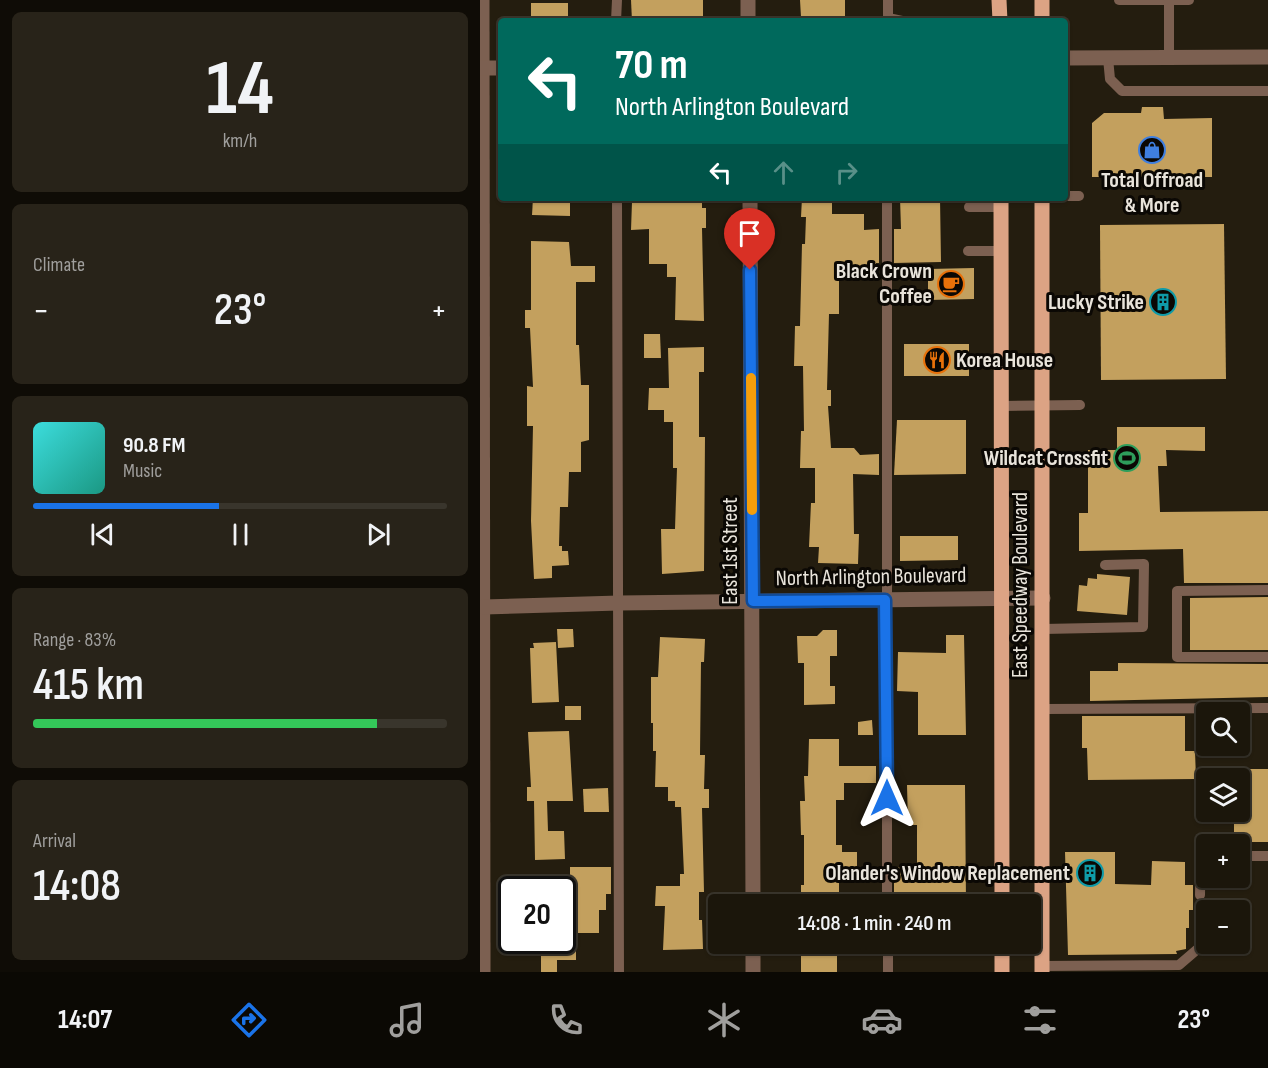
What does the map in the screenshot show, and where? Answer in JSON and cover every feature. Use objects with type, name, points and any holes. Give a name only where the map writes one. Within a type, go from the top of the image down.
[{"type":"main road","points":[[999,0],[1000,18]]},
{"type":"main road","points":[[1042,0],[1042,18]]},
{"type":"main road","name":"East Speedway Boulevard","points":[[1042,201],[1042,969]]},
{"type":"main road","name":"East Speedway Boulevard","points":[[1001,203],[1002,894]]},
{"type":"main road","points":[[1002,954],[1002,972]]},
{"type":"street","points":[[482,0],[483,972]]},
{"type":"street","points":[[748,0],[748,18]]},
{"type":"street","points":[[1068,58],[1268,57]]},
{"type":"street","points":[[481,68],[498,68]]},
{"type":"street","name":"East 1st Street","points":[[750,201],[753,894]]},
{"type":"street","name":"North Arlington Boulevard","points":[[484,608],[619,603],[1043,598]]},
{"type":"street","points":[[753,954],[753,972]]},
{"type":"lane","points":[[616,0],[616,18]]},
{"type":"lane","points":[[888,0],[888,18]]},
{"type":"lane","points":[[1119,0],[1189,0]]},
{"type":"lane","points":[[1169,1],[1169,58]]},
{"type":"lane","points":[[1108,58],[1110,78],[1122,91],[1268,91]]},
{"type":"lane","points":[[1068,196],[1079,196]]},
{"type":"lane","points":[[616,201],[620,972]]},
{"type":"lane","points":[[887,201],[885,600],[887,894]]},
{"type":"lane","points":[[969,207],[1001,203]]},
{"type":"lane","points":[[968,251],[1002,251]]},
{"type":"lane","points":[[1002,406],[1080,405]]},
{"type":"lane","points":[[1043,629],[1143,627],[1144,564],[1105,565]]},
{"type":"lane","points":[[1268,590],[1177,591],[1177,657],[1268,657]]},
{"type":"lane","points":[[1043,709],[1268,708]]},
{"type":"lane","points":[[1250,856],[1268,856]]},
{"type":"lane","points":[[1200,895],[1201,888]]},
{"type":"lane","points":[[1042,969],[1179,965],[1196,950]]},
{"type":"lane","points":[[888,954],[888,972]]},
{"type":"building","points":[[631,0],[703,0],[703,18],[632,18]]},
{"type":"building","points":[[800,0],[845,0],[845,18],[801,17]]},
{"type":"building","points":[[531,3],[568,3],[568,18],[531,18]]},
{"type":"building","name":"Total Offroad & More","points":[[1142,107],[1163,107],[1164,119],[1212,118],[1212,177],[1092,177],[1092,123],[1104,113],[1141,113]]},
{"type":"building","points":[[533,201],[570,201],[570,216],[532,215]]},
{"type":"building","points":[[658,201],[702,201],[702,208],[706,208],[706,228],[702,228],[704,321],[675,320],[676,277],[667,277],[667,264],[649,264],[649,229],[631,230],[632,202],[658,203]]},
{"type":"building","points":[[802,201],[832,201],[832,214],[864,214],[864,230],[879,229],[879,263],[876,263],[876,277],[839,278],[839,314],[829,314],[827,390],[831,390],[831,406],[828,406],[831,448],[854,448],[860,455],[879,454],[879,475],[853,474],[854,534],[859,534],[858,564],[818,563],[819,547],[809,547],[811,503],[815,503],[815,468],[800,468],[801,431],[804,431],[803,366],[794,366],[795,326],[800,326],[802,244],[805,244],[806,217],[801,217]]},
{"type":"building","points":[[900,201],[940,201],[941,262],[894,263],[894,229],[901,229]]},
{"type":"building","name":"Lucky Strike","points":[[1224,224],[1226,379],[1101,380],[1100,225]]},
{"type":"building","points":[[531,241],[569,242],[571,266],[595,266],[595,282],[576,282],[576,345],[579,345],[581,385],[589,385],[589,440],[581,442],[581,472],[569,472],[568,507],[560,507],[559,546],[562,546],[562,551],[568,551],[569,565],[552,566],[552,578],[534,579],[531,521],[533,426],[527,426],[527,386],[533,387],[530,328],[525,328],[525,310],[531,310]]},
{"type":"building","name":"Black Crown Coffee","points":[[974,268],[974,299],[928,300],[928,269]]},
{"type":"building","points":[[644,334],[660,334],[661,358],[644,358]]},
{"type":"building","name":"Korea House","points":[[904,344],[969,344],[969,376],[904,376]]},
{"type":"building","points":[[704,347],[704,372],[699,372],[699,437],[705,437],[704,571],[662,574],[661,529],[675,529],[677,468],[673,468],[673,422],[664,422],[664,410],[648,410],[649,388],[669,388],[668,348]]},
{"type":"building","points":[[897,420],[966,420],[966,474],[894,475]]},
{"type":"building","points":[[1117,427],[1205,427],[1205,451],[1166,450],[1167,466],[1158,466],[1160,512],[1268,511],[1268,583],[1184,583],[1183,549],[1079,551],[1079,513],[1088,513],[1088,450],[1117,450]]},
{"type":"building","points":[[900,536],[958,536],[958,560],[900,561]]},
{"type":"building","points":[[1097,574],[1130,577],[1127,615],[1077,611],[1079,585],[1087,586],[1088,578],[1097,579]]},
{"type":"building","points":[[1268,597],[1268,650],[1190,650],[1190,598]]},
{"type":"building","points":[[557,629],[573,629],[574,647],[558,648]]},
{"type":"building","points":[[823,630],[837,630],[837,656],[830,656],[830,686],[835,686],[835,704],[804,705],[804,663],[798,663],[797,636],[817,636]]},
{"type":"building","points":[[946,635],[964,635],[966,735],[918,735],[918,692],[897,691],[898,652],[946,653]]},
{"type":"building","points":[[660,637],[705,639],[704,662],[701,662],[700,755],[705,755],[704,789],[709,789],[709,808],[702,808],[704,892],[699,892],[699,920],[702,920],[703,949],[663,950],[665,906],[655,906],[656,886],[680,886],[680,874],[684,874],[681,807],[675,807],[675,801],[668,801],[668,787],[655,787],[656,751],[653,751],[653,723],[651,723],[651,677],[658,677]]},
{"type":"building","points":[[556,642],[559,702],[532,703],[530,648],[534,648],[533,643]]},
{"type":"building","points":[[1118,663],[1268,664],[1268,697],[1090,701],[1090,671],[1118,671]]},
{"type":"building","points":[[565,706],[581,706],[581,720],[565,720]]},
{"type":"building","points":[[1082,716],[1185,716],[1185,751],[1195,751],[1196,779],[1088,780],[1087,748],[1082,748]]},
{"type":"building","points":[[872,720],[873,735],[858,735],[858,722]]},
{"type":"building","points":[[569,731],[573,801],[547,801],[548,831],[564,831],[565,859],[535,860],[534,801],[527,801],[527,787],[531,787],[528,732]]},
{"type":"building","points":[[809,739],[839,739],[839,766],[876,766],[876,783],[844,783],[844,800],[836,800],[836,845],[842,845],[842,852],[857,852],[857,880],[839,879],[839,894],[801,894],[801,885],[804,885],[804,835],[801,835],[800,801],[805,801],[804,776],[808,776]]},
{"type":"building","points":[[1250,769],[1268,769],[1268,842],[1250,842],[1250,834],[1234,834],[1234,822],[1250,822]]},
{"type":"building","points":[[907,785],[965,785],[966,894],[894,894],[894,867],[917,867],[917,825],[908,825]]},
{"type":"building","points":[[608,788],[609,812],[584,812],[583,789]]},
{"type":"building","points":[[1065,852],[1115,852],[1115,884],[1151,885],[1152,861],[1185,862],[1185,885],[1193,885],[1193,910],[1189,910],[1186,949],[1176,951],[1177,954],[1068,955]]},
{"type":"building","points":[[570,867],[611,867],[611,894],[606,894],[606,910],[599,910],[599,933],[576,933],[576,876],[570,876]]},
{"type":"building","points":[[541,954],[576,954],[576,960],[557,960],[557,972],[541,972]]},
{"type":"building","points":[[801,954],[837,954],[837,972],[801,972]]},
{"type":"slow traffic","points":[[751,378],[752,510]]},
{"type":"place","name":"Total Offroad & More","points":[[1152,150]]},
{"type":"place","name":"Black Crown Coffee","points":[[951,284]]},
{"type":"place","name":"Lucky Strike","points":[[1163,302]]},
{"type":"place","name":"Korea House","points":[[937,360]]},
{"type":"place","name":"Wildcat Crossfit","points":[[1127,458]]},
{"type":"place","name":"Olander's Window Replacement","points":[[1090,873]]},
{"type":"route","points":[[750,270],[753,601],[885,600],[887,798]]}]
